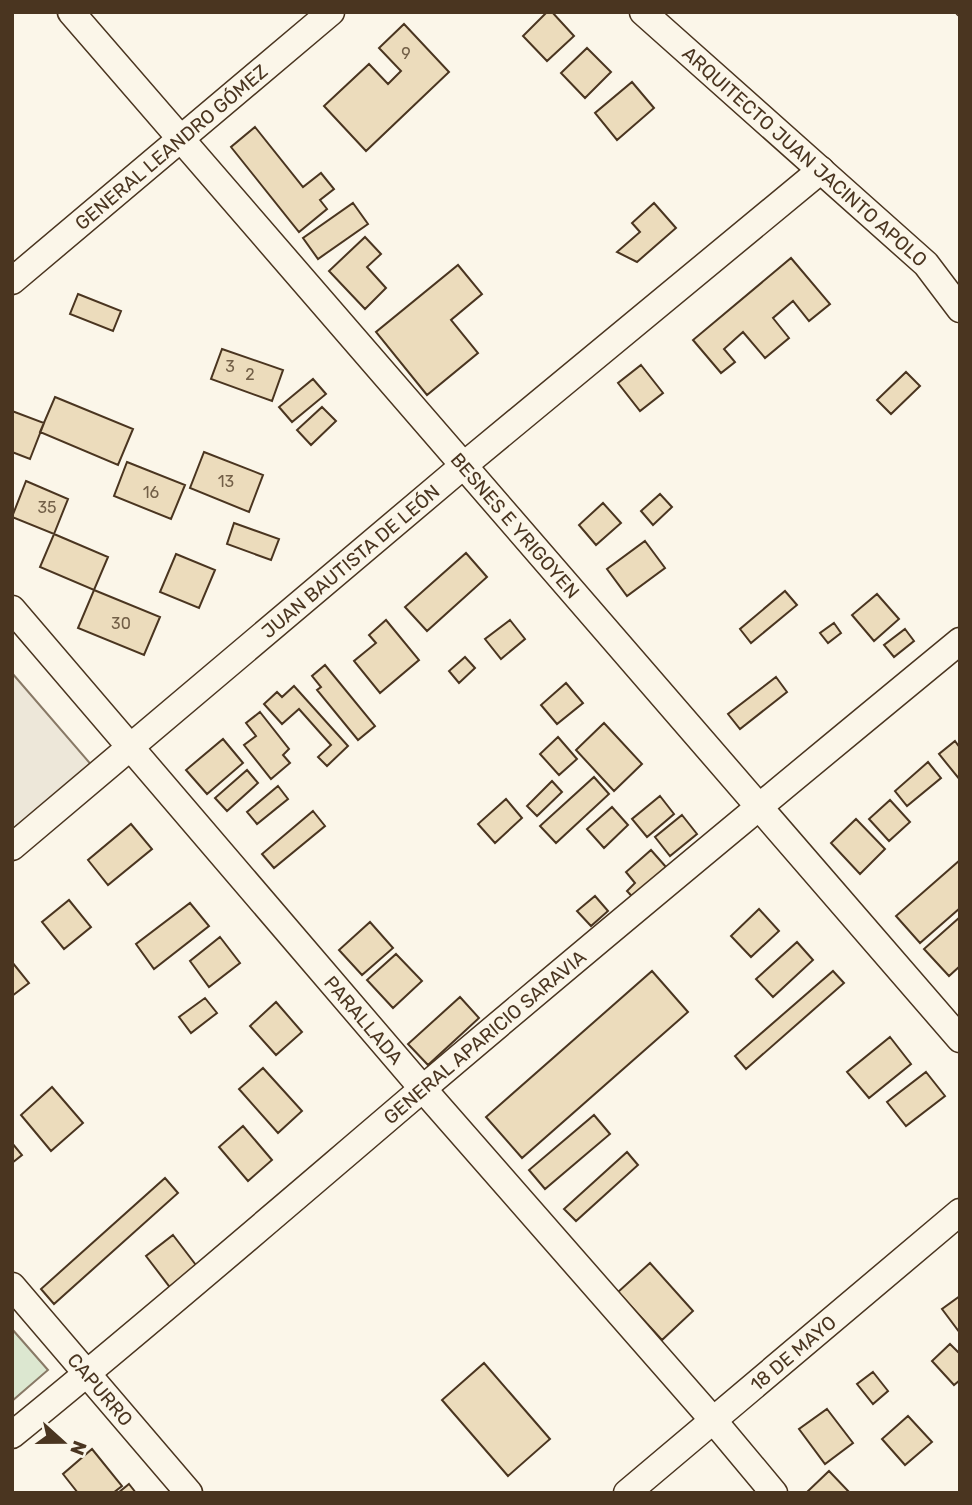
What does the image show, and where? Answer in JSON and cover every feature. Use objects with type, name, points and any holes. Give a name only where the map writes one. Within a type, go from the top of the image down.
[{"type":"street","name":"BESNES E YRIGOYEN","points":[[71,12],[960,1039]]},
{"type":"street","name":"GENERAL LEANDRO GÓMEZ","points":[[12,281],[331,12]]},
{"type":"street","name":"ARQUITECTO JUAN JACINTO APOLO","points":[[643,12],[926,264],[960,309]]},
{"type":"street","name":"JUAN BAUTISTA DE LEÓN","points":[[12,847],[463,466],[821,170]]},
{"type":"street","name":"PARALLADA","points":[[12,609],[774,1493]]},
{"type":"street","name":"GENERAL APARICIO SARAVIA","points":[[12,1436],[758,807],[960,641]]},
{"type":"street","name":"18 DE MAYO","points":[[627,1493],[960,1212]]},
{"type":"street","name":"CAPURRO","points":[[12,1286],[189,1493]]},
{"type":"green space","points":[[12,1329],[48,1370],[12,1401]]},
{"type":"shaded area","points":[[12,673],[94,768],[12,839]]},
{"type":"building","points":[[547,12],[552,12],[574,36],[547,61],[523,36]]},
{"type":"building","points":[[404,24],[449,72],[366,151],[324,106],[369,64],[388,84],[401,71],[379,48]]},
{"type":"building","points":[[587,48],[611,72],[585,98],[561,73]]},
{"type":"building","points":[[632,82],[654,108],[617,140],[595,113]]},
{"type":"building","points":[[255,127],[303,187],[321,173],[334,189],[320,200],[327,209],[299,232],[231,147]]},
{"type":"building","points":[[353,203],[368,224],[318,259],[303,238]]},
{"type":"building","points":[[654,203],[676,228],[637,262],[617,252],[640,232],[632,223]]},
{"type":"building","points":[[365,237],[381,254],[367,267],[386,288],[365,309],[329,271]]},
{"type":"building","points":[[791,258],[830,304],[809,321],[793,301],[773,318],[789,338],[765,358],[743,332],[724,349],[735,362],[721,373],[693,340]]},
{"type":"building","points":[[458,265],[482,294],[451,320],[478,353],[427,395],[376,332]]},
{"type":"building","points":[[78,294],[121,311],[113,331],[70,314]]},
{"type":"building","points":[[222,349],[283,370],[272,401],[211,379]]},
{"type":"building","points":[[641,365],[663,393],[640,411],[618,383]]},
{"type":"building","points":[[906,372],[920,386],[891,414],[877,400]]},
{"type":"building","points":[[313,379],[326,394],[292,422],[279,407]]},
{"type":"building","points":[[55,397],[133,429],[118,465],[40,432]]},
{"type":"building","points":[[322,407],[336,421],[311,445],[297,430]]},
{"type":"building","points":[[12,411],[44,423],[30,459],[12,452]]},
{"type":"building","points":[[204,452],[263,475],[249,512],[190,488]]},
{"type":"building","points":[[127,462],[185,485],[171,519],[114,496]]},
{"type":"building","points":[[26,481],[68,499],[54,534],[12,517]]},
{"type":"building","points":[[660,494],[672,507],[653,525],[641,511]]},
{"type":"building","points":[[603,503],[621,523],[596,545],[579,525]]},
{"type":"building","points":[[234,523],[279,539],[271,560],[227,544]]},
{"type":"building","points":[[54,534],[108,557],[94,590],[40,567]]},
{"type":"building","points":[[645,541],[665,568],[627,596],[607,569]]},
{"type":"building","points":[[466,553],[487,577],[427,631],[405,607]]},
{"type":"building","points":[[176,554],[215,570],[199,608],[160,592]]},
{"type":"building","points":[[94,590],[160,617],[144,655],[78,628]]},
{"type":"building","points":[[785,591],[797,605],[751,643],[740,629]]},
{"type":"building","points":[[877,594],[899,619],[874,641],[852,615]]},
{"type":"building","points":[[386,620],[419,660],[380,693],[354,661],[376,643],[369,635]]},
{"type":"building","points":[[510,620],[525,639],[501,659],[485,639]]},
{"type":"building","points":[[834,623],[841,633],[828,643],[820,633]]},
{"type":"building","points":[[905,629],[914,641],[894,657],[884,645]]},
{"type":"building","points":[[465,657],[475,668],[459,683],[449,671]]},
{"type":"building","points":[[325,665],[375,726],[358,740],[317,690],[321,687],[312,676]]},
{"type":"building","points":[[776,677],[787,692],[740,729],[728,714]]},
{"type":"building","points":[[566,683],[583,703],[557,724],[541,705]]},
{"type":"building","points":[[294,686],[348,746],[327,766],[318,757],[331,745],[299,709],[282,724],[264,704],[277,692],[282,697]]},
{"type":"building","points":[[260,712],[289,749],[283,755],[290,763],[271,779],[244,745],[256,736],[246,723]]},
{"type":"building","points":[[604,723],[642,764],[614,791],[576,750]]},
{"type":"building","points":[[558,737],[577,759],[559,775],[540,754]]},
{"type":"building","points":[[223,739],[243,763],[207,794],[186,770]]},
{"type":"building","points":[[955,741],[960,748],[960,780],[939,754]]},
{"type":"building","points":[[928,762],[941,778],[907,806],[895,791]]},
{"type":"building","points":[[247,770],[258,783],[227,811],[215,798]]},
{"type":"building","points":[[594,777],[609,794],[556,843],[540,826]]},
{"type":"building","points":[[552,781],[562,792],[537,816],[527,806]]},
{"type":"building","points":[[278,786],[288,799],[257,824],[247,812]]},
{"type":"building","points":[[660,796],[674,814],[647,837],[632,819]]},
{"type":"building","points":[[506,799],[522,818],[495,843],[478,824]]},
{"type":"building","points":[[890,800],[910,822],[889,841],[869,819]]},
{"type":"building","points":[[612,807],[628,825],[604,848],[587,829]]},
{"type":"building","points":[[313,811],[325,826],[274,868],[262,854]]},
{"type":"building","points":[[682,815],[697,834],[670,856],[655,837]]},
{"type":"building","points":[[856,819],[885,849],[860,874],[831,843]]},
{"type":"building","points":[[131,824],[152,849],[108,885],[88,860]]},
{"type":"building","points":[[651,850],[673,875],[639,904],[627,891],[635,883],[626,872]]},
{"type":"building","points":[[960,860],[960,908],[920,943],[896,916]]},
{"type":"building","points":[[595,896],[608,911],[591,926],[577,911]]},
{"type":"building","points":[[69,900],[91,927],[64,949],[42,922]]},
{"type":"building","points":[[190,903],[209,926],[154,969],[136,944]]},
{"type":"building","points":[[759,909],[779,931],[751,957],[731,936]]},
{"type":"building","points":[[960,917],[960,966],[949,976],[924,949]]},
{"type":"building","points":[[370,922],[393,948],[362,975],[339,950]]},
{"type":"building","points":[[220,937],[240,963],[209,987],[190,961]]},
{"type":"building","points":[[797,942],[813,960],[773,997],[756,979]]},
{"type":"building","points":[[396,954],[422,981],[393,1008],[367,980]]},
{"type":"building","points":[[12,962],[29,983],[12,996]]},
{"type":"building","points":[[652,971],[688,1012],[522,1158],[486,1117]]},
{"type":"building","points":[[833,971],[844,983],[746,1069],[735,1056]]},
{"type":"building","points":[[460,997],[479,1018],[428,1065],[408,1044]]},
{"type":"building","points":[[205,998],[217,1013],[191,1033],[179,1017]]},
{"type":"building","points":[[276,1002],[302,1032],[276,1055],[250,1026]]},
{"type":"building","points":[[890,1037],[911,1064],[869,1098],[847,1072]]},
{"type":"building","points":[[263,1068],[302,1111],[278,1133],[239,1089]]},
{"type":"building","points":[[926,1072],[945,1096],[906,1126],[887,1102]]},
{"type":"building","points":[[52,1087],[83,1123],[51,1151],[21,1115]]},
{"type":"building","points":[[594,1115],[610,1134],[545,1189],[529,1170]]},
{"type":"building","points":[[243,1126],[272,1160],[248,1181],[219,1147]]},
{"type":"building","points":[[12,1143],[22,1155],[12,1163]]},
{"type":"building","points":[[627,1152],[638,1165],[576,1221],[564,1209]]},
{"type":"building","points":[[165,1178],[178,1193],[54,1304],[41,1289]]},
{"type":"building","points":[[173,1235],[199,1269],[172,1290],[146,1256]]},
{"type":"building","points":[[650,1263],[693,1311],[662,1340],[618,1292]]},
{"type":"building","points":[[960,1296],[960,1333],[942,1309]]},
{"type":"building","points":[[950,1344],[960,1354],[960,1380],[954,1385],[932,1361]]},
{"type":"building","points":[[484,1363],[550,1439],[508,1476],[442,1400]]},
{"type":"building","points":[[873,1372],[888,1391],[873,1404],[857,1384]]},
{"type":"building","points":[[827,1409],[853,1443],[825,1464],[799,1429]]},
{"type":"building","points":[[908,1416],[932,1442],[905,1465],[882,1439]]},
{"type":"building","points":[[92,1449],[122,1486],[113,1493],[78,1493],[63,1474]]},
{"type":"building","points":[[829,1471],[850,1493],[806,1493]]},
{"type":"building","points":[[129,1484],[136,1493],[118,1493]]}]
